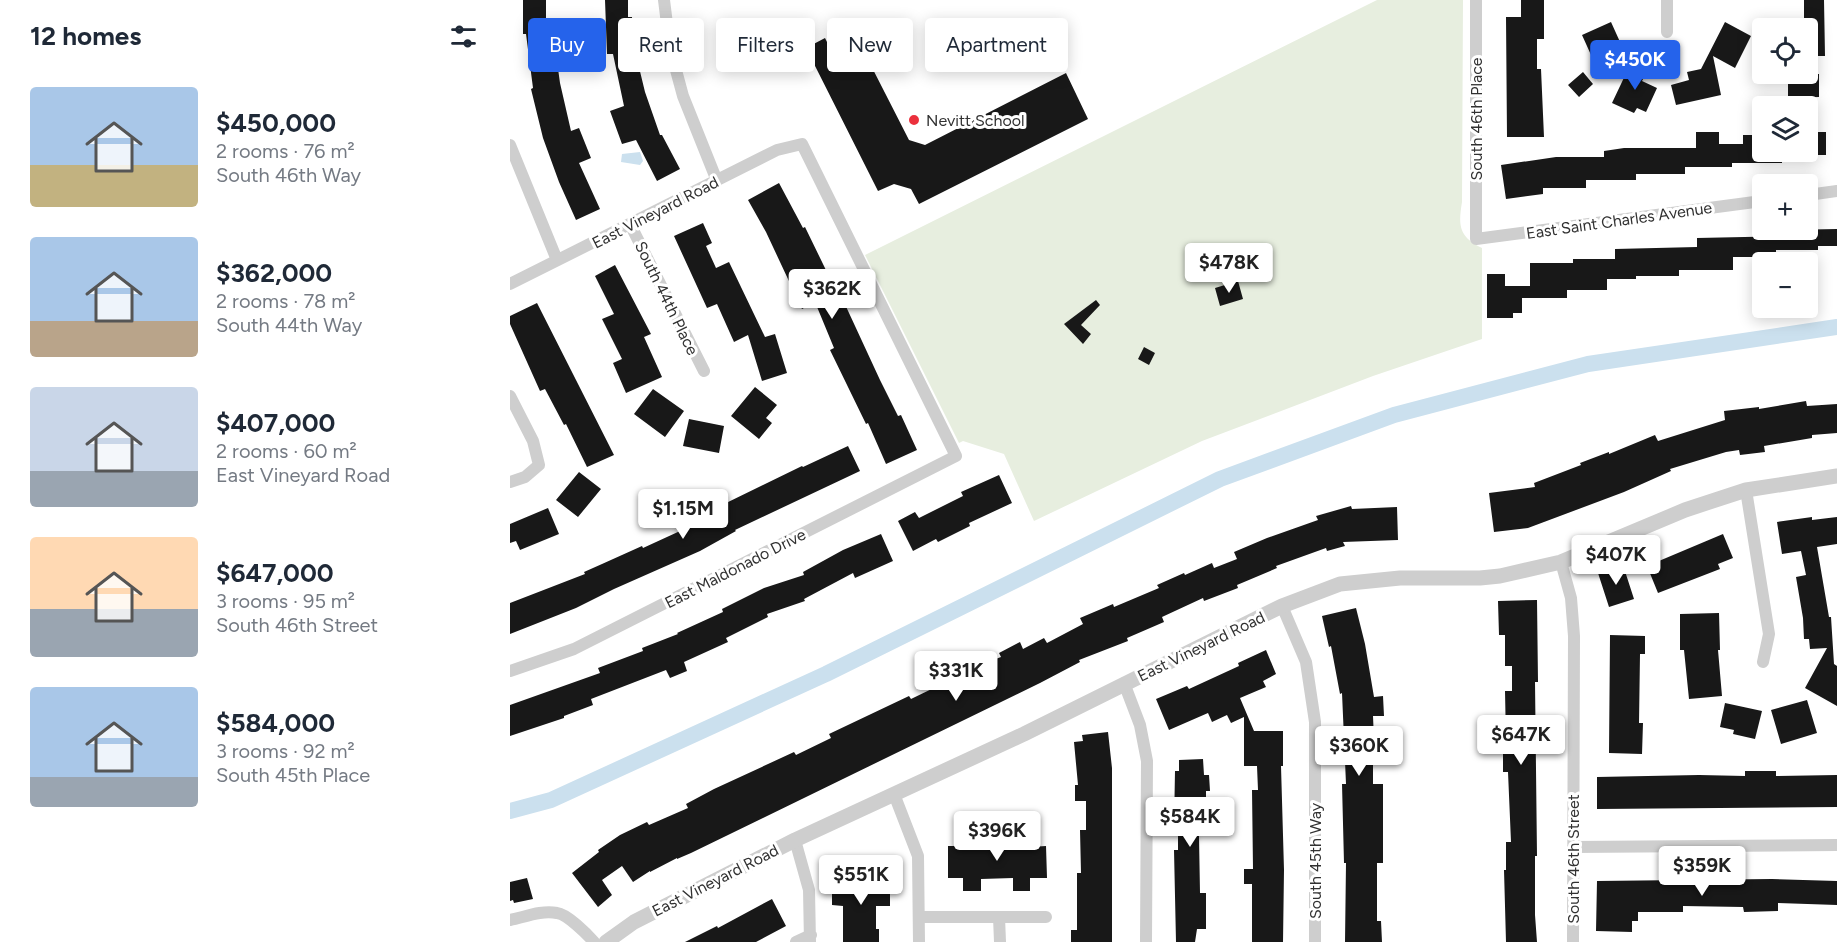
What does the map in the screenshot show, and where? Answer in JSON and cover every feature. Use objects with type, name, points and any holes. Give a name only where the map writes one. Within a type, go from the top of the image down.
[{"type":"street","points":[[664,0],[670,48],[682,96],[717,181]]},
{"type":"street","name":"South 46th Place","points":[[1476,0],[1476,239]]},
{"type":"street","points":[[1667,0],[1667,32]]},
{"type":"street","name":"East Vineyard Road","points":[[510,284],[777,150],[802,144],[956,456]]},
{"type":"street","points":[[510,145],[557,260]]},
{"type":"street","points":[[1818,194],[1837,191]]},
{"type":"street","name":"East Saint Charles Avenue","points":[[1476,239],[1752,202]]},
{"type":"street","name":"South 44th Place","points":[[630,224],[704,371]]},
{"type":"street","points":[[510,396],[533,441],[539,465],[525,477],[510,482]]},
{"type":"street","name":"East Maldonado Drive","points":[[510,671],[574,650],[956,456]]},
{"type":"street","name":"East Vineyard Road","points":[[606,942],[634,922],[795,840],[1024,734],[1282,606],[1340,584],[1400,578],[1500,576],[1562,562],[1684,510],[1746,490],[1837,476]]},
{"type":"street","points":[[1746,490],[1769,634],[1763,662]]},
{"type":"street","name":"South 46th Street","points":[[1562,562],[1571,598],[1574,636],[1573,942]]},
{"type":"street","name":"South 45th Way","points":[[1282,606],[1306,662],[1315,722],[1315,942]]},
{"type":"street","points":[[1124,683],[1140,725],[1147,761],[1146,942]]},
{"type":"street","points":[[894,794],[918,856],[919,942]]},
{"type":"street","points":[[795,840],[809,890],[810,938],[796,942]]},
{"type":"street","points":[[1573,847],[1837,845]]},
{"type":"street","points":[[510,920],[539,913],[559,913],[586,933],[594,942]]},
{"type":"street","points":[[919,917],[1046,917]]},
{"type":"street","points":[[999,917],[1000,942]]},
{"type":"green space","points":[[1377,0],[1463,0],[1460,218],[1465,235],[1482,248],[1482,339],[1373,376],[1202,441],[1034,521],[1004,454],[963,441],[959,443],[865,255]]},
{"type":"water","points":[[640,152],[643,161],[640,165],[621,162],[622,154]]},
{"type":"building","points":[[523,0],[546,0],[546,18],[528,18],[528,49],[526,34],[523,34]]},
{"type":"building","points":[[605,0],[628,0],[628,17],[632,18],[618,18],[618,72],[640,72],[660,135],[680,169],[657,181],[636,140],[622,144],[610,111],[624,106],[613,54],[607,54]]},
{"type":"building","points":[[1521,0],[1544,0],[1544,39],[1537,39],[1537,69],[1541,69],[1544,137],[1507,137],[1506,17],[1521,17]]},
{"type":"building","points":[[1804,0],[1824,0],[1825,56],[1818,56],[1818,18],[1804,18]]},
{"type":"building","points":[[1611,22],[1625,53],[1596,66],[1582,35]]},
{"type":"building","points":[[1725,22],[1751,36],[1735,68],[1713,56],[1721,95],[1676,105],[1671,85],[1689,80],[1687,72],[1701,69]]},
{"type":"building","points":[[825,38],[827,42],[827,72],[874,72],[909,140],[925,145],[1066,73],[1088,119],[919,204],[911,189],[894,184],[878,191],[815,66],[815,43]]},
{"type":"building","points":[[1630,65],[1647,71],[1642,81],[1657,88],[1646,112],[1637,108],[1634,113],[1612,103]]},
{"type":"building","points":[[531,72],[558,72],[571,131],[579,128],[591,158],[579,163],[600,209],[576,220],[543,138],[531,89],[533,88]]},
{"type":"building","points":[[1583,72],[1593,84],[1579,97],[1568,85]]},
{"type":"building","points":[[1819,74],[1819,97],[1788,96],[1788,84],[1818,84]]},
{"type":"building","points":[[1696,132],[1719,132],[1719,144],[1743,144],[1743,135],[1752,135],[1752,162],[1782,163],[1732,163],[1732,167],[1685,167],[1685,174],[1636,174],[1636,180],[1586,180],[1586,188],[1543,188],[1543,194],[1506,199],[1501,165],[1556,157],[1604,157],[1604,151],[1624,148],[1696,148]]},
{"type":"building","points":[[1818,132],[1826,132],[1826,155],[1818,155]]},
{"type":"building","points":[[779,183],[803,228],[805,227],[841,301],[843,300],[880,380],[898,416],[901,415],[917,450],[886,464],[868,423],[866,424],[830,350],[834,348],[815,302],[802,309],[766,232],[748,200]]},
{"type":"building","points":[[703,223],[712,243],[706,246],[716,268],[729,262],[765,337],[775,334],[787,373],[762,381],[748,335],[734,342],[717,304],[707,308],[674,236]]},
{"type":"building","points":[[1818,229],[1837,229],[1837,246],[1818,246],[1818,250],[1752,252],[1752,257],[1733,257],[1733,270],[1679,270],[1679,276],[1607,279],[1607,290],[1567,290],[1567,298],[1522,298],[1522,313],[1513,313],[1513,318],[1487,318],[1487,274],[1505,274],[1505,286],[1530,286],[1530,263],[1573,263],[1573,259],[1615,259],[1615,249],[1697,247],[1697,238],[1752,237],[1752,240],[1818,240]]},
{"type":"building","points":[[615,265],[651,334],[644,337],[662,377],[626,393],[613,363],[622,359],[602,319],[614,314],[595,276]]},
{"type":"building","points":[[1238,281],[1243,299],[1220,306],[1215,288]]},
{"type":"building","points":[[1096,300],[1100,305],[1081,325],[1091,334],[1083,344],[1064,324]]},
{"type":"building","points":[[537,303],[614,455],[587,467],[566,424],[564,425],[545,389],[540,391],[510,324],[510,316]]},
{"type":"building","points":[[1144,347],[1155,353],[1149,365],[1138,359]]},
{"type":"building","points":[[755,387],[777,405],[766,418],[772,423],[759,439],[731,416]]},
{"type":"building","points":[[653,389],[684,411],[665,437],[634,414]]},
{"type":"building","points":[[1806,401],[1807,406],[1837,404],[1837,433],[1812,435],[1812,438],[1764,446],[1765,452],[1740,455],[1739,450],[1726,452],[1670,469],[1671,471],[1624,492],[1528,528],[1494,532],[1489,493],[1535,487],[1534,483],[1581,465],[1580,463],[1655,435],[1658,441],[1725,420],[1724,411],[1759,407],[1759,409]]},
{"type":"building","points":[[689,419],[724,426],[719,453],[683,446]]},
{"type":"building","points":[[848,446],[860,471],[735,530],[700,551],[576,608],[510,634],[510,603],[585,574],[584,572],[704,520],[700,512],[720,501],[722,505]]},
{"type":"building","points":[[579,472],[601,489],[578,517],[556,500]]},
{"type":"building","points":[[999,475],[1012,503],[969,523],[970,526],[938,542],[936,539],[913,551],[898,521],[915,512],[919,518],[963,496],[961,492]]},
{"type":"building","points":[[1351,506],[1352,509],[1397,507],[1398,540],[1343,542],[1345,546],[1327,551],[1326,548],[1276,566],[1277,568],[1237,585],[1238,588],[1204,601],[1203,598],[1162,617],[1164,622],[1127,638],[1128,641],[1079,660],[1080,662],[1040,683],[650,871],[633,882],[622,866],[602,880],[612,895],[598,907],[572,873],[599,852],[598,850],[620,835],[647,822],[649,825],[688,808],[686,804],[714,789],[794,752],[796,755],[831,738],[829,734],[909,696],[911,699],[944,683],[942,679],[1001,657],[999,653],[1020,642],[1023,649],[1044,638],[1047,643],[1083,624],[1080,618],[1159,588],[1157,585],[1184,573],[1185,575],[1212,563],[1214,568],[1237,559],[1234,552],[1318,520],[1316,516]]},
{"type":"building","points":[[548,508],[559,534],[520,550],[516,541],[510,543],[510,524]]},
{"type":"building","points":[[1812,517],[1812,520],[1837,517],[1837,544],[1817,547],[1829,617],[1831,617],[1834,664],[1837,666],[1837,706],[1805,688],[1827,648],[1810,649],[1809,639],[1804,639],[1796,577],[1806,575],[1801,551],[1782,554],[1777,522]]},
{"type":"building","points":[[881,534],[893,561],[855,578],[853,573],[804,599],[805,601],[767,614],[768,617],[726,638],[728,642],[684,662],[687,671],[670,678],[666,670],[591,699],[593,705],[564,716],[564,718],[510,736],[510,705],[600,673],[598,668],[643,651],[642,648],[678,634],[723,612],[722,609],[764,588],[804,575],[803,572],[843,550]]},
{"type":"building","points":[[1723,534],[1733,558],[1718,564],[1720,569],[1658,593],[1647,566]]},
{"type":"building","points":[[1623,565],[1634,599],[1609,607],[1598,573]]},
{"type":"building","points":[[1537,600],[1535,915],[1537,942],[1506,942],[1504,870],[1506,870],[1506,842],[1511,842],[1508,772],[1503,772],[1503,741],[1506,741],[1505,691],[1512,691],[1512,666],[1505,666],[1505,635],[1499,635],[1498,601]]},
{"type":"building","points":[[1356,608],[1374,697],[1383,696],[1384,716],[1373,716],[1374,740],[1383,740],[1383,751],[1373,751],[1373,784],[1383,784],[1383,863],[1377,863],[1377,921],[1381,921],[1382,942],[1345,942],[1346,863],[1344,863],[1342,784],[1346,784],[1342,693],[1340,694],[1331,646],[1329,647],[1322,616]]},
{"type":"building","points":[[1719,613],[1720,650],[1718,650],[1722,696],[1689,699],[1684,650],[1680,650],[1680,614]]},
{"type":"building","points":[[1610,635],[1645,636],[1645,654],[1640,654],[1639,723],[1643,723],[1642,754],[1609,753]]},
{"type":"building","points":[[1266,650],[1276,674],[1263,681],[1266,687],[1240,698],[1254,731],[1283,731],[1283,766],[1281,766],[1284,870],[1283,942],[1252,942],[1252,884],[1244,884],[1244,869],[1253,869],[1252,790],[1258,790],[1257,766],[1244,766],[1244,717],[1231,723],[1227,715],[1212,722],[1208,713],[1169,730],[1156,699],[1187,686],[1189,689],[1239,666],[1238,663]]},
{"type":"building","points":[[1807,700],[1817,733],[1781,744],[1771,710]]},
{"type":"building","points":[[1725,703],[1762,711],[1755,739],[1733,734],[1734,730],[1720,727]]},
{"type":"building","points":[[1108,732],[1112,768],[1112,942],[1071,942],[1071,930],[1077,930],[1077,873],[1081,873],[1080,830],[1086,830],[1086,801],[1075,801],[1075,785],[1078,785],[1074,742],[1083,741],[1082,735]]},
{"type":"building","points":[[1203,759],[1204,775],[1209,775],[1210,791],[1206,791],[1206,836],[1199,836],[1200,893],[1206,893],[1206,929],[1197,929],[1195,942],[1176,942],[1174,850],[1178,850],[1178,826],[1174,826],[1175,771],[1179,771],[1179,760]]},
{"type":"building","points":[[1745,771],[1776,771],[1776,776],[1837,775],[1837,807],[1597,809],[1597,777],[1745,776]]},
{"type":"building","points":[[964,833],[981,833],[981,847],[1012,846],[1012,833],[1030,833],[1030,847],[1046,846],[1047,878],[1030,878],[1030,891],[1013,891],[1013,878],[981,879],[981,891],[963,891],[963,878],[948,878],[948,846],[964,846]]},
{"type":"building","points":[[846,871],[875,872],[875,880],[879,880],[879,888],[890,888],[890,906],[876,906],[876,929],[879,929],[879,942],[843,942],[843,906],[832,905],[832,888],[843,888]]},
{"type":"building","points":[[527,878],[533,899],[514,903],[513,900],[510,901],[510,882]]},
{"type":"building","points":[[1772,879],[1837,881],[1837,905],[1778,903],[1778,911],[1744,912],[1743,907],[1683,906],[1683,912],[1638,912],[1638,921],[1632,921],[1632,932],[1596,931],[1597,881]]},
{"type":"building","points":[[772,899],[786,926],[756,942],[685,942],[717,926],[718,928]]},
{"type":"waterway","points":[[510,811],[551,800],[826,674],[1220,479],[1394,415],[1588,364],[1837,327]]},
{"type":"place","name":"Nevitt School","points":[[914,120]]}]
